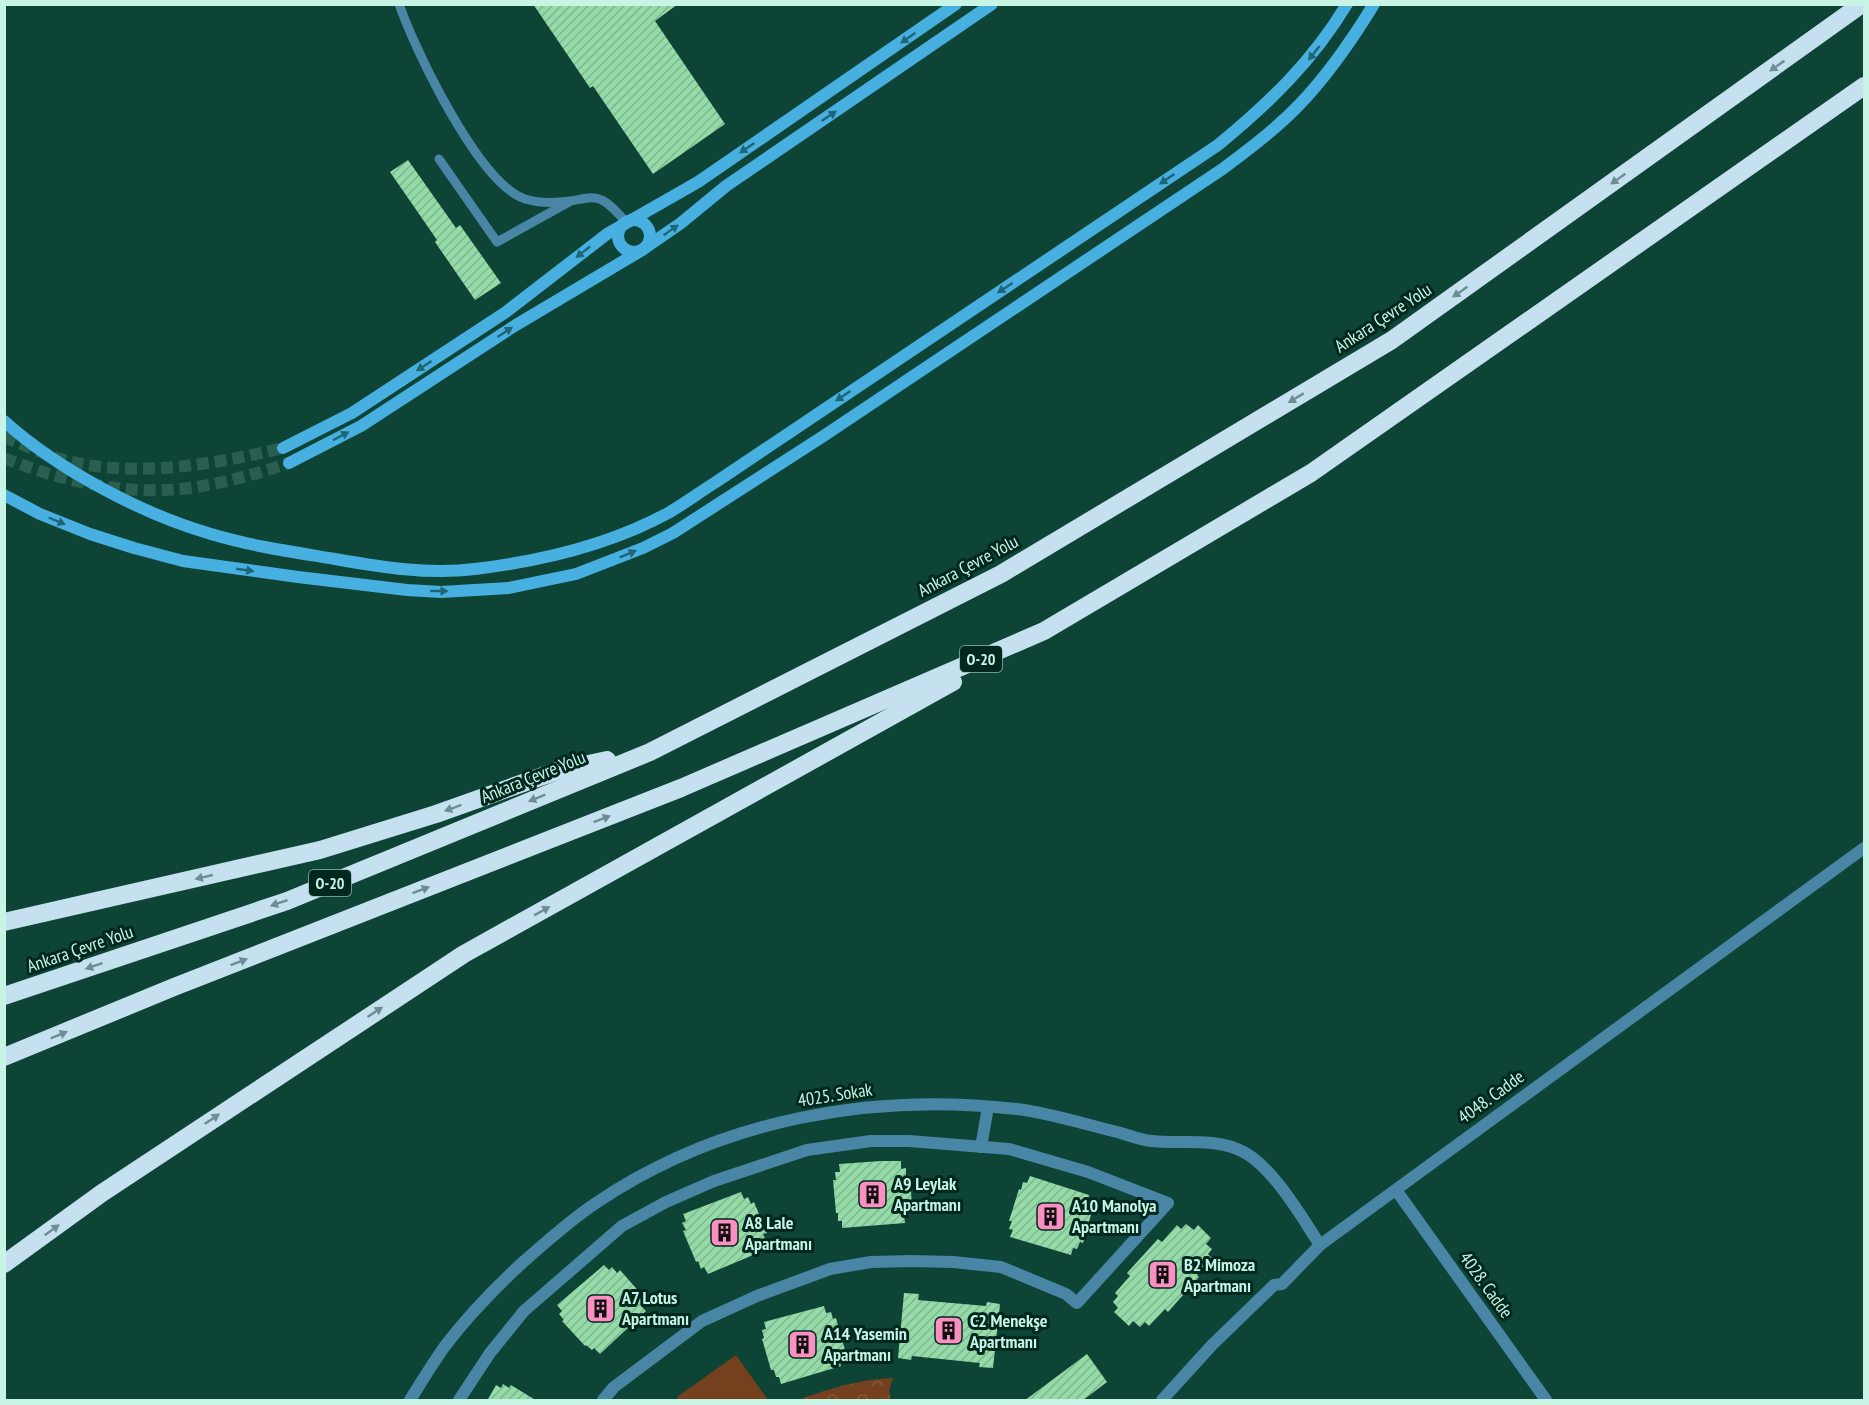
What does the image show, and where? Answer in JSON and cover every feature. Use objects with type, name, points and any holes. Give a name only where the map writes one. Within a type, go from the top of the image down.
[{"type":"highway","name":"Ankara Çevre Yolu","points":[[4,996],[287,901],[650,752],[1001,574],[1392,340],[1862,4]]},
{"type":"highway","name":"O-20","points":[[4,1057],[174,987],[681,788],[1044,631],[1311,473],[1864,86]]},
{"type":"highway","points":[[4,1264],[102,1192],[464,954],[1044,631]]},
{"type":"highway","points":[[4,922],[320,850],[436,814],[557,771],[650,752]]},
{"type":"main road","points":[[283,448],[352,413],[506,312],[607,234],[698,182],[956,4]]},
{"type":"main road","points":[[289,463],[361,426],[516,325],[642,250],[681,223],[726,186],[992,4]]},
{"type":"main road","points":[[4,421],[65,466],[130,501],[209,533],[276,549],[391,568],[446,571],[472,570],[522,562],[597,544],[655,519],[707,488],[1218,145],[1259,112],[1302,68],[1325,39],[1347,4]]},
{"type":"main road","points":[[4,495],[40,514],[90,534],[134,548],[183,561],[298,577],[441,592],[508,588],[576,574],[643,548],[674,533],[1224,168],[1262,139],[1299,105],[1329,70],[1374,4]]},
{"type":"main road","points":[[636,219],[645,224],[650,232],[649,243],[638,252],[627,251],[618,240],[619,230],[626,222],[636,219]]},
{"type":"street","name":"4048. Cadde","points":[[1162,1401],[1212,1345],[1274,1285],[1282,1284],[1320,1245],[1864,848]]},
{"type":"street","name":"4025. Sokak","points":[[410,1401],[445,1346],[503,1281],[540,1247],[595,1203],[641,1176],[692,1151],[736,1135],[803,1116],[893,1104],[956,1104],[1019,1110],[1149,1141],[1210,1144],[1237,1149],[1264,1166],[1320,1245]]},
{"type":"street","points":[[981,1147],[988,1107]]},
{"type":"street","points":[[459,1401],[490,1353],[524,1311],[622,1226],[666,1202],[714,1181],[807,1150],[871,1142],[909,1141],[1009,1149],[1088,1172],[1168,1203],[1077,1304],[1066,1294],[1001,1267],[911,1261],[871,1262],[830,1269],[757,1296],[702,1321],[614,1387],[603,1401]]},
{"type":"street","name":"4028. Cadde","points":[[1396,1190],[1546,1401]]},
{"type":"lane","points":[[399,4],[431,80],[483,162],[496,178],[522,198],[537,202],[571,201]]},
{"type":"lane","points":[[439,159],[497,242],[571,201],[585,197],[601,200],[626,222]]},
{"type":"green space","points":[[736,1355],[768,1400],[679,1400],[677,1397]]},
{"type":"green space","points":[[893,1378],[889,1390],[891,1400],[798,1400],[844,1385]]},
{"type":"building","points":[[533,4],[678,4],[655,21],[725,124],[653,174],[593,86],[590,88]]},
{"type":"building","points":[[408,160],[456,228],[460,225],[501,283],[475,300],[390,172]]},
{"type":"building","name":"A9 Leylak Apartmanı","points":[[901,1161],[901,1169],[906,1168],[906,1176],[910,1175],[912,1208],[908,1208],[909,1216],[904,1216],[905,1223],[842,1228],[842,1221],[838,1221],[838,1213],[836,1213],[833,1180],[836,1180],[835,1172],[840,1172],[839,1164]]},
{"type":"building","name":"A10 Manolya Apartmanı","points":[[1030,1176],[1089,1195],[1087,1202],[1091,1203],[1089,1210],[1092,1211],[1083,1243],[1080,1242],[1077,1249],[1073,1248],[1071,1255],[1010,1237],[1013,1230],[1009,1229],[1012,1221],[1009,1221],[1019,1189],[1021,1190],[1023,1182],[1027,1183]]},
{"type":"building","name":"A8 Lale Apartmanı","points":[[741,1192],[744,1199],[748,1197],[751,1204],[754,1202],[767,1233],[763,1234],[766,1241],[762,1243],[765,1250],[708,1274],[704,1267],[701,1269],[698,1261],[696,1262],[683,1231],[686,1230],[682,1223],[686,1221],[683,1214]]},
{"type":"building","name":"B2 Mimoza Apartmanı","points":[[1186,1224],[1194,1230],[1198,1225],[1211,1238],[1206,1244],[1212,1249],[1208,1254],[1212,1258],[1197,1275],[1199,1277],[1168,1312],[1165,1309],[1149,1326],[1145,1322],[1140,1327],[1133,1321],[1129,1326],[1114,1312],[1118,1308],[1113,1302],[1118,1296],[1115,1293],[1130,1276],[1127,1273],[1158,1239],[1162,1242],[1177,1225],[1181,1229]]},
{"type":"building","name":"A7 Lotus Apartmanı","points":[[604,1265],[609,1270],[612,1267],[617,1273],[620,1270],[642,1295],[639,1297],[644,1303],[641,1306],[646,1311],[600,1354],[594,1348],[592,1350],[585,1346],[562,1321],[564,1320],[559,1314],[562,1311],[557,1305]]},
{"type":"building","name":"C2 Menekşe Apartmanı","points":[[904,1293],[919,1294],[918,1300],[986,1306],[987,1302],[1000,1304],[993,1368],[979,1367],[980,1363],[912,1356],[911,1360],[898,1358]]},
{"type":"building","name":"A14 Yasemin Apartmanı","points":[[824,1306],[826,1313],[831,1312],[833,1319],[836,1318],[845,1350],[842,1351],[843,1358],[839,1359],[841,1366],[781,1384],[774,1370],[771,1370],[762,1339],[764,1338],[762,1330],[766,1329],[764,1322]]},
{"type":"building","points":[[1087,1354],[1107,1382],[1082,1401],[1024,1401]]},
{"type":"building","points":[[503,1384],[509,1388],[511,1385],[537,1401],[487,1401],[496,1385],[501,1388]]},
{"type":"tunnel","points":[[4,437],[66,460],[87,465],[137,469],[211,463],[283,448]]},
{"type":"tunnel","points":[[4,458],[68,479],[136,490],[195,487],[222,482],[289,463]]},
{"type":"place","name":"A9 Leylak Apartmanı","points":[[873,1194]]},
{"type":"place","name":"A10 Manolya Apartmanı","points":[[1051,1216]]},
{"type":"place","name":"A8 Lale Apartmanı","points":[[724,1233]]},
{"type":"place","name":"B2 Mimoza Apartmanı","points":[[1163,1275]]},
{"type":"place","name":"A7 Lotus Apartmanı","points":[[601,1308]]},
{"type":"place","name":"C2 Menekşe Apartmanı","points":[[949,1331]]},
{"type":"place","name":"A14 Yasemin Apartmanı","points":[[803,1344]]}]
